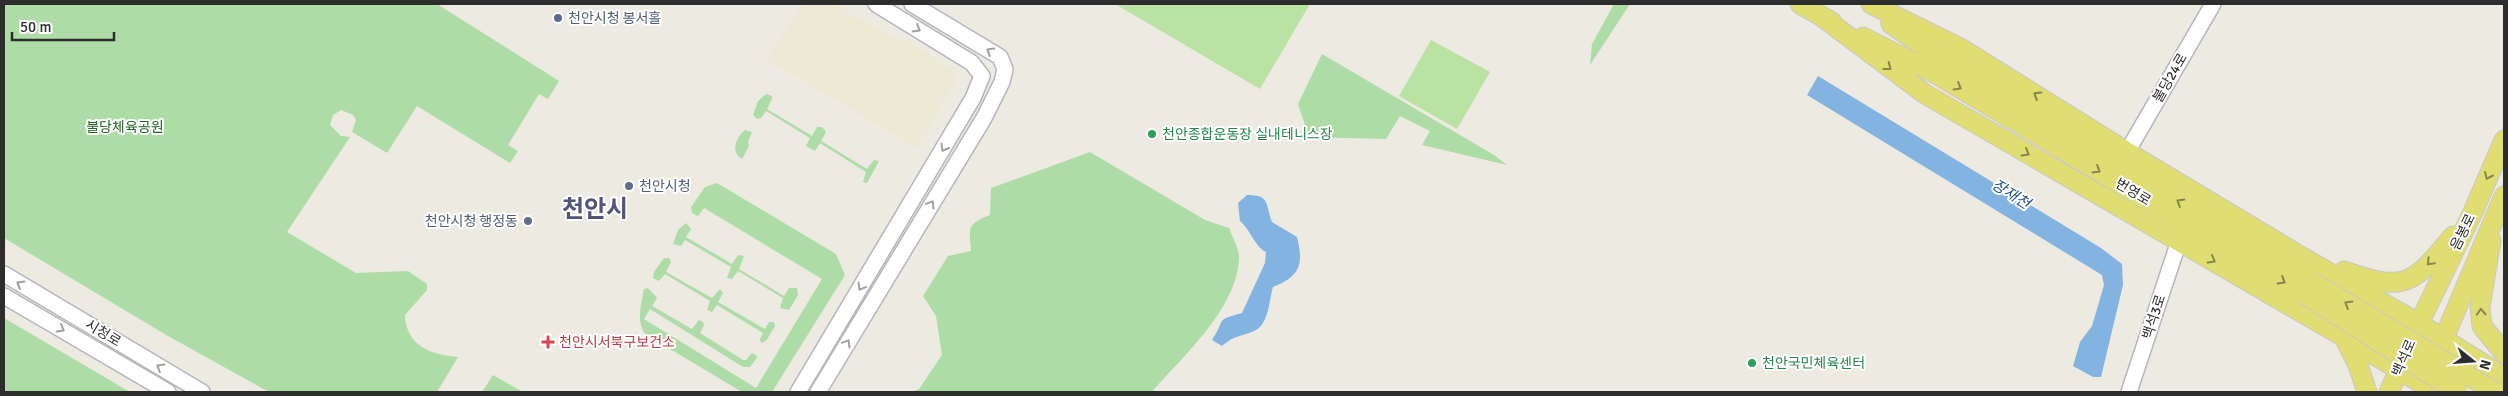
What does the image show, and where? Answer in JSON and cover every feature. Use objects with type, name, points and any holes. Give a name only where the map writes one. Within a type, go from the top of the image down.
[{"type":"main road","name":"번영로","points":[[1800,4],[1936,74],[2308,288],[2495,392]]},
{"type":"main road","name":"번영로","points":[[1862,4],[1939,57],[2308,288],[2458,392]]},
{"type":"main road","points":[[1871,4],[1962,49],[2127,152],[2302,257],[2418,323],[2504,377]]},
{"type":"main road","points":[[1821,16],[1925,94],[2400,369],[2426,390]]},
{"type":"main road","name":"음봉로","points":[[2418,323],[2473,212],[2504,140]]},
{"type":"main road","name":"음봉로","points":[[2444,339],[2504,196]]},
{"type":"main road","points":[[2302,257],[2380,283],[2393,284],[2418,274],[2431,262],[2473,212]]},
{"type":"main road","points":[[2493,221],[2489,261],[2480,307],[2482,326],[2504,353]]},
{"type":"main road","points":[[2344,337],[2357,337],[2368,324],[2371,308],[2364,292]]},
{"type":"main road","name":"백석로","points":[[2389,392],[2418,323]]},
{"type":"main road","points":[[2344,337],[2358,365],[2367,392]]},
{"type":"main road","name":"백석로","points":[[2426,390],[2444,339]]},
{"type":"street","points":[[798,392],[968,107],[982,76],[972,63],[876,4]]},
{"type":"street","points":[[818,392],[984,118],[1002,82],[1005,69],[1000,57],[912,4]]},
{"type":"street","name":"불당24로","points":[[2127,152],[2213,4]]},
{"type":"street","name":"백석3로","points":[[2129,392],[2179,241]]},
{"type":"street","name":"시청로","points":[[4,274],[202,392]]},
{"type":"street","name":"시청로","points":[[4,296],[168,392]]},
{"type":"shaded area","points":[[803,4],[834,4],[889,35],[912,43],[952,70],[956,80],[917,148],[767,59]]},
{"type":"green space","name":"불당체육공원","points":[[4,4],[437,4],[559,81],[548,99],[539,94],[508,145],[518,151],[510,163],[417,106],[387,153],[352,132],[356,120],[353,115],[341,110],[333,115],[330,125],[341,136],[350,137],[287,232],[356,273],[408,271],[427,284],[427,290],[405,315],[406,325],[410,334],[421,346],[438,354],[458,357],[437,392],[269,392],[168,336],[4,238]]},
{"type":"green space","points":[[1115,4],[1310,4],[1260,89]]},
{"type":"green space","points":[[1614,4],[1630,4],[1590,65],[1592,44]]},
{"type":"green space","points":[[1431,40],[1490,72],[1457,129],[1399,96]]},
{"type":"green space","points":[[1322,54],[1494,155],[1507,165],[1422,145],[1430,131],[1400,116],[1386,139],[1309,137],[1298,104]]},
{"type":"green space","points":[[766,94],[772,96],[767,109],[812,136],[817,127],[822,127],[826,132],[821,141],[867,169],[874,160],[879,161],[867,183],[863,182],[866,172],[820,143],[815,151],[806,146],[810,138],[766,111],[761,118],[757,119],[753,115],[758,101]]},
{"type":"green space","points":[[745,130],[752,132],[748,142],[749,146],[742,159],[738,156],[735,149],[739,136]]},
{"type":"green space","points":[[1090,152],[1205,220],[1229,228],[1239,254],[1236,276],[1229,295],[1207,330],[1152,392],[912,392],[919,389],[942,355],[936,316],[923,296],[948,256],[971,251],[971,227],[977,221],[990,215],[991,188]]},
{"type":"green space","points":[[717,183],[836,254],[845,275],[772,392],[742,392],[645,334],[642,329],[640,312],[644,289],[648,288],[657,298],[652,306],[692,329],[699,320],[704,325],[700,333],[743,360],[746,360],[752,353],[757,358],[750,367],[743,367],[650,309],[644,319],[756,388],[822,279],[704,208],[698,216],[692,213],[691,207],[705,187]]},
{"type":"green space","points":[[686,223],[691,229],[686,237],[732,264],[738,255],[744,256],[739,269],[784,296],[789,288],[797,288],[798,295],[789,310],[780,308],[783,298],[738,271],[732,279],[727,278],[731,267],[685,240],[681,246],[673,244],[678,230]]},
{"type":"green space","points":[[664,258],[669,258],[671,262],[666,272],[712,298],[720,289],[723,293],[718,302],[765,329],[769,322],[774,322],[775,326],[766,341],[761,343],[760,339],[763,333],[717,305],[712,312],[707,310],[710,301],[665,274],[659,281],[653,278],[654,272]]},
{"type":"green space","points":[[4,318],[130,392],[4,392]]},
{"type":"green space","points":[[493,375],[523,392],[482,392]]},
{"type":"water","name":"장재천","points":[[1818,76],[2101,248],[2122,264],[2123,285],[2101,377],[2093,377],[2073,366],[2080,342],[2092,326],[2104,285],[2102,275],[1807,95]]},
{"type":"water","points":[[1247,195],[1254,195],[1266,201],[1272,222],[1297,237],[1300,262],[1294,274],[1273,287],[1266,318],[1259,328],[1234,338],[1222,346],[1212,340],[1224,319],[1242,313],[1265,263],[1266,252],[1262,250],[1240,221],[1238,203]]},
{"type":"place","name":"천안시청 봉서홀","points":[[558,18]]},
{"type":"place","name":"천안종합운동장 실내테니스장","points":[[1152,134]]},
{"type":"place","name":"천안시청","points":[[629,186]]},
{"type":"place","name":"천안시청 행정동","points":[[528,221]]},
{"type":"place","name":"천안시서북구보건소","points":[[548,342]]},
{"type":"place","name":"천안국민체육센터","points":[[1752,363]]},
{"type":"district","name":"천안시","points":[[595,209]]}]
